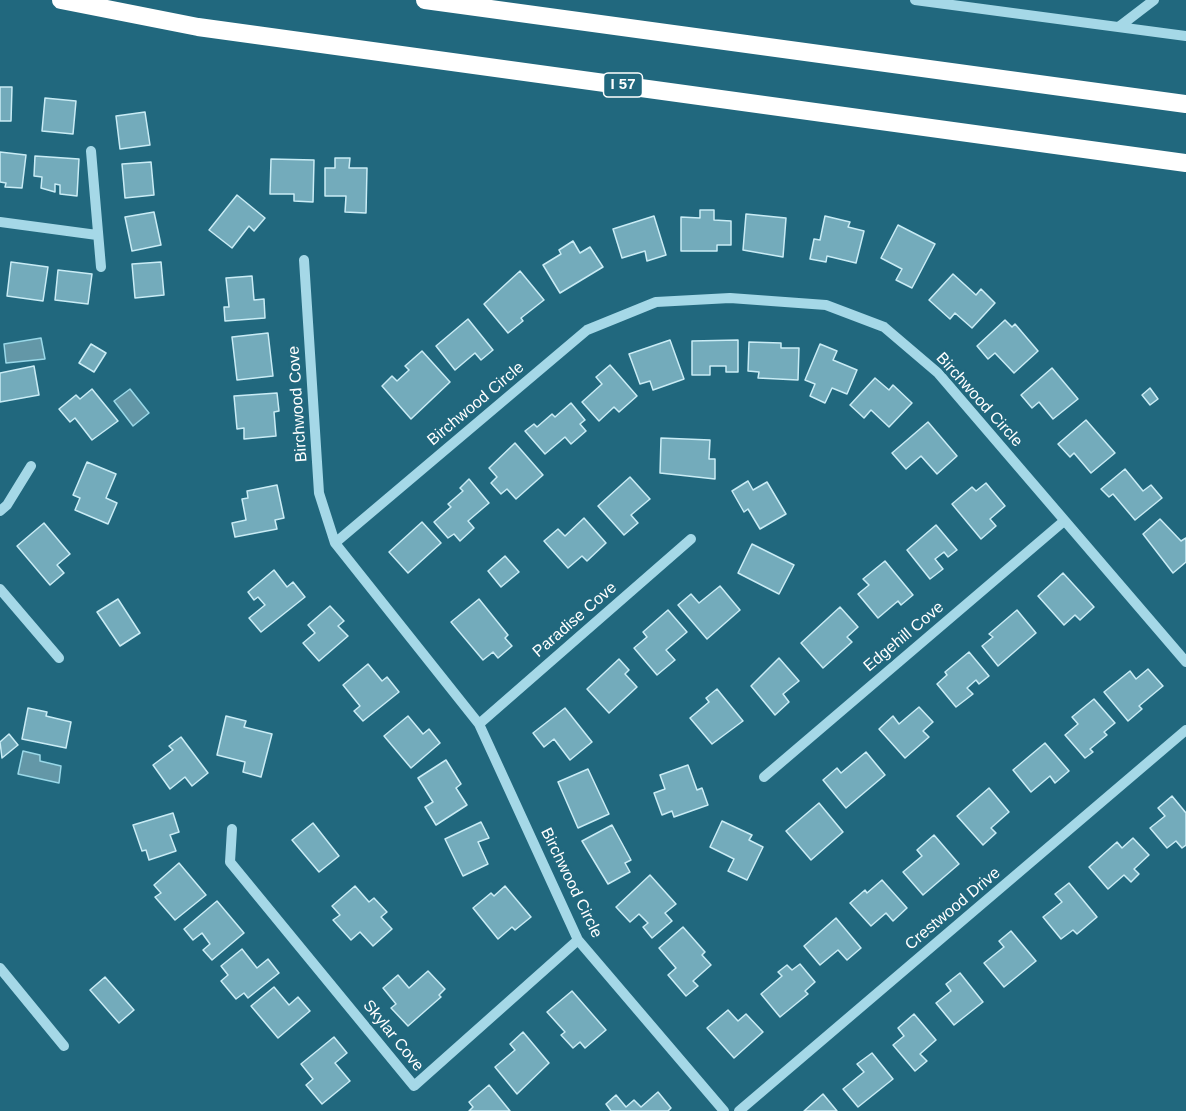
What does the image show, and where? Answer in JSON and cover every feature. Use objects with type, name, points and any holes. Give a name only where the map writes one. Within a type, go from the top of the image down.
[{"type":"highway","name":"I 57","points":[[61,0],[198,27],[1186,163]]},
{"type":"highway","points":[[424,0],[1186,104]]},
{"type":"street","points":[[915,0],[1186,36]]},
{"type":"street","points":[[1120,26],[1155,0]]},
{"type":"street","points":[[91,151],[101,267]]},
{"type":"street","points":[[0,222],[97,235]]},
{"type":"street","name":"Birchwood Cove","points":[[304,260],[320,493],[335,543]]},
{"type":"street","name":"Birchwood Circle","points":[[724,1111],[579,940],[479,724],[335,543],[587,330],[656,302],[730,298],[826,305],[884,327],[938,373],[1186,662]]},
{"type":"street","points":[[0,511],[7,506],[31,466]]},
{"type":"street","name":"Edgehill Cove","points":[[764,777],[1064,521]]},
{"type":"street","name":"Paradise Cove","points":[[479,724],[691,539]]},
{"type":"street","points":[[0,589],[59,658]]},
{"type":"street","name":"Crestwood Drive","points":[[739,1111],[1186,730]]},
{"type":"street","name":"Skylar Cove","points":[[232,829],[230,862],[414,1086],[579,940]]},
{"type":"street","points":[[0,968],[64,1046]]},
{"type":"water","points":[[41,338],[45,359],[6,363],[4,344]]},
{"type":"water","points":[[130,389],[149,413],[133,426],[114,401]]},
{"type":"water","points":[[23,751],[40,755],[40,761],[61,766],[59,783],[18,774]]},
{"type":"building","points":[[0,87],[12,87],[11,121],[0,121]]},
{"type":"building","points":[[45,98],[76,101],[73,134],[42,131]]},
{"type":"building","points":[[145,112],[150,145],[120,149],[116,116]]},
{"type":"building","points":[[0,152],[26,155],[22,188],[5,187],[6,183],[0,182]]},
{"type":"building","points":[[35,156],[79,159],[77,196],[60,194],[60,185],[55,184],[55,192],[41,188],[42,177],[34,176]]},
{"type":"building","points":[[335,158],[350,158],[349,168],[367,168],[366,213],[345,212],[346,196],[325,196],[325,168],[335,168]]},
{"type":"building","points":[[271,159],[314,160],[313,202],[294,201],[294,194],[270,194]]},
{"type":"building","points":[[151,162],[154,195],[125,198],[122,164]]},
{"type":"building","points":[[237,195],[265,218],[254,231],[249,226],[232,248],[209,230]]},
{"type":"building","points":[[700,210],[714,210],[714,220],[731,221],[731,245],[717,245],[717,251],[681,251],[681,217],[700,218]]},
{"type":"building","points":[[154,212],[161,245],[132,251],[125,217]]},
{"type":"building","points":[[746,214],[786,218],[783,257],[743,250]]},
{"type":"building","points":[[654,216],[666,255],[647,261],[645,251],[622,258],[613,229]]},
{"type":"building","points":[[825,216],[850,222],[848,227],[864,231],[856,263],[827,256],[826,262],[810,259],[814,239],[820,240]]},
{"type":"building","points":[[898,225],[935,244],[912,288],[896,280],[902,269],[881,258]]},
{"type":"building","points":[[573,241],[580,253],[590,247],[603,267],[560,293],[543,265],[561,254],[559,250]]},
{"type":"building","points":[[11,262],[48,267],[43,301],[7,296]]},
{"type":"building","points":[[161,262],[164,295],[135,298],[132,264]]},
{"type":"building","points":[[58,270],[92,274],[88,304],[55,300]]},
{"type":"building","points":[[520,271],[544,300],[521,318],[523,321],[508,333],[484,304]]},
{"type":"building","points":[[953,274],[976,295],[981,289],[995,303],[972,328],[955,313],[950,319],[929,300]]},
{"type":"building","points":[[252,276],[254,300],[264,299],[265,318],[225,321],[224,307],[229,307],[226,278]]},
{"type":"building","points":[[468,319],[493,350],[481,360],[475,353],[455,370],[436,346]]},
{"type":"building","points":[[1005,320],[1012,327],[1015,324],[1038,351],[1014,373],[995,353],[988,359],[977,346]]},
{"type":"building","points":[[268,333],[273,376],[237,380],[232,337]]},
{"type":"building","points":[[670,340],[684,379],[653,390],[650,381],[640,384],[629,354]]},
{"type":"building","points":[[738,340],[738,372],[726,372],[726,366],[710,366],[710,375],[692,375],[692,341]]},
{"type":"building","points":[[749,342],[781,343],[781,348],[799,348],[798,380],[758,378],[759,372],[748,371]]},
{"type":"building","points":[[91,344],[106,353],[94,372],[79,363]]},
{"type":"building","points":[[820,344],[837,351],[833,360],[857,370],[847,394],[832,388],[825,403],[810,396],[815,384],[805,380]]},
{"type":"building","points":[[422,351],[450,382],[411,419],[382,386],[392,376],[397,381],[409,370],[405,366]]},
{"type":"building","points":[[610,365],[637,396],[619,412],[614,407],[599,421],[582,402],[602,384],[596,377]]},
{"type":"building","points":[[34,366],[39,395],[0,402],[0,373]]},
{"type":"building","points":[[1052,368],[1078,399],[1053,419],[1039,402],[1032,408],[1021,395]]},
{"type":"building","points":[[875,378],[889,390],[893,385],[912,403],[889,427],[871,410],[864,418],[850,405]]},
{"type":"building","points":[[1150,388],[1158,399],[1150,405],[1142,395]]},
{"type":"building","points":[[92,389],[118,421],[92,440],[75,418],[70,422],[59,409],[76,395],[80,399]]},
{"type":"building","points":[[277,393],[279,411],[274,412],[276,436],[244,439],[244,428],[237,429],[234,396]]},
{"type":"building","points":[[571,403],[585,420],[580,424],[586,431],[571,444],[565,437],[545,454],[525,431],[534,424],[537,427],[552,414],[555,417]]},
{"type":"building","points":[[1086,420],[1115,453],[1091,473],[1074,453],[1070,457],[1058,444]]},
{"type":"building","points":[[928,422],[957,456],[937,474],[921,456],[906,469],[892,453]]},
{"type":"building","points":[[661,438],[710,440],[709,459],[715,459],[715,479],[660,473]]},
{"type":"building","points":[[515,443],[543,475],[516,499],[507,489],[501,494],[491,483],[497,477],[489,468]]},
{"type":"building","points":[[87,462],[116,474],[106,498],[117,503],[108,524],[75,510],[80,498],[73,495]]},
{"type":"building","points":[[1125,469],[1143,491],[1151,485],[1162,498],[1135,520],[1113,494],[1109,497],[1101,489]]},
{"type":"building","points":[[630,477],[650,499],[631,515],[638,523],[624,535],[598,506]]},
{"type":"building","points":[[469,479],[489,503],[468,521],[474,528],[460,541],[454,534],[448,538],[434,522],[451,507],[448,504],[463,491],[460,488]]},
{"type":"building","points":[[748,481],[753,490],[767,482],[786,514],[760,529],[748,509],[744,512],[732,491]]},
{"type":"building","points":[[986,483],[1005,506],[990,519],[996,526],[981,539],[952,504],[972,487],[976,491]]},
{"type":"building","points":[[277,485],[284,518],[275,520],[277,529],[235,537],[232,523],[246,520],[242,499],[248,498],[247,491]]},
{"type":"building","points":[[584,518],[606,543],[587,561],[582,556],[568,568],[544,541],[558,529],[565,536]]},
{"type":"building","points":[[1160,519],[1181,541],[1186,538],[1186,562],[1173,573],[1143,534]]},
{"type":"building","points":[[422,522],[441,543],[408,573],[389,552]]},
{"type":"building","points":[[44,523],[70,554],[57,565],[64,573],[50,585],[17,546]]},
{"type":"building","points":[[936,525],[957,550],[948,557],[944,552],[935,559],[943,569],[930,579],[907,550]]},
{"type":"building","points":[[752,544],[794,565],[779,594],[738,573]]},
{"type":"building","points":[[505,556],[519,572],[501,587],[488,571]]},
{"type":"building","points":[[885,561],[913,595],[901,605],[898,601],[878,618],[858,594],[869,585],[863,579]]},
{"type":"building","points":[[274,570],[287,587],[293,582],[305,597],[261,632],[249,618],[265,605],[258,597],[254,600],[248,592]]},
{"type":"building","points":[[1063,573],[1094,607],[1080,620],[1075,615],[1064,625],[1038,596]]},
{"type":"building","points":[[720,586],[740,610],[707,639],[678,605],[691,594],[699,603]]},
{"type":"building","points":[[118,599],[140,633],[120,646],[97,612]]},
{"type":"building","points":[[479,599],[508,635],[505,638],[512,646],[498,658],[493,652],[483,660],[451,622]]},
{"type":"building","points":[[330,606],[344,621],[338,626],[348,636],[319,661],[303,643],[315,633],[308,625]]},
{"type":"building","points":[[840,607],[858,627],[847,637],[852,642],[823,668],[801,643]]},
{"type":"building","points":[[668,610],[687,632],[666,650],[675,660],[657,675],[634,648],[647,637],[643,632]]},
{"type":"building","points":[[1017,610],[1036,633],[998,666],[982,646],[993,637],[989,634]]},
{"type":"building","points":[[969,652],[989,676],[979,684],[976,680],[967,688],[973,694],[956,707],[937,684],[947,675],[945,672]]},
{"type":"building","points":[[779,658],[799,681],[783,694],[789,702],[775,715],[751,686]]},
{"type":"building","points":[[619,659],[629,670],[625,674],[637,687],[609,713],[587,689]]},
{"type":"building","points":[[368,664],[382,681],[387,677],[399,692],[363,721],[354,711],[360,706],[343,685]]},
{"type":"building","points":[[1148,669],[1163,686],[1139,706],[1142,709],[1128,721],[1104,692],[1130,671],[1136,679]]},
{"type":"building","points":[[717,689],[743,721],[712,744],[690,718],[709,702],[706,698]]},
{"type":"building","points":[[1094,699],[1115,723],[1104,732],[1107,735],[1090,749],[1093,752],[1085,758],[1065,735],[1078,724],[1072,717]]},
{"type":"building","points":[[919,707],[933,722],[923,731],[929,737],[905,758],[879,729],[893,716],[899,724]]},
{"type":"building","points":[[28,708],[47,712],[46,716],[71,722],[66,748],[22,739]]},
{"type":"building","points":[[565,708],[592,742],[570,760],[554,739],[544,747],[533,733]]},
{"type":"building","points":[[226,716],[246,721],[244,727],[272,734],[261,777],[243,772],[245,762],[217,755]]},
{"type":"building","points":[[408,716],[423,734],[429,729],[440,743],[411,768],[384,736]]},
{"type":"building","points":[[9,734],[18,745],[2,758],[0,742]]},
{"type":"building","points":[[181,737],[208,773],[192,786],[185,777],[170,789],[153,765],[173,750],[169,746]]},
{"type":"building","points":[[1045,743],[1069,771],[1055,783],[1050,776],[1031,792],[1013,770]]},
{"type":"building","points":[[866,752],[885,775],[846,808],[823,780],[837,768],[841,773]]},
{"type":"building","points":[[446,760],[461,784],[456,788],[467,805],[436,825],[425,807],[433,802],[418,778]]},
{"type":"building","points":[[688,765],[697,790],[702,788],[708,805],[674,817],[672,811],[662,815],[654,793],[665,789],[660,775]]},
{"type":"building","points":[[588,769],[609,814],[578,828],[558,782]]},
{"type":"building","points":[[989,788],[1009,812],[991,828],[996,833],[983,845],[957,816]]},
{"type":"building","points":[[1172,796],[1186,813],[1186,845],[1182,848],[1176,841],[1167,848],[1150,828],[1165,816],[1158,808]]},
{"type":"building","points":[[819,803],[843,832],[811,860],[786,831]]},
{"type":"building","points":[[173,813],[179,832],[170,835],[176,851],[149,860],[146,850],[142,851],[133,825]]},
{"type":"building","points":[[722,821],[752,835],[749,840],[763,847],[747,880],[728,871],[734,859],[710,847]]},
{"type":"building","points":[[481,822],[489,838],[478,842],[488,864],[463,876],[445,839]]},
{"type":"building","points":[[313,823],[339,856],[319,872],[292,840]]},
{"type":"building","points":[[612,825],[631,860],[625,863],[630,872],[608,884],[582,841]]},
{"type":"building","points":[[934,835],[959,864],[923,895],[903,872],[922,856],[917,850]]},
{"type":"building","points":[[1133,838],[1149,855],[1134,869],[1139,874],[1131,882],[1124,875],[1108,889],[1089,867],[1117,842],[1122,848]]},
{"type":"building","points":[[179,863],[206,895],[175,920],[155,897],[161,893],[154,885]]},
{"type":"building","points":[[650,875],[676,904],[665,913],[672,921],[652,938],[643,927],[648,923],[639,914],[630,922],[616,907]]},
{"type":"building","points":[[882,880],[907,908],[893,921],[886,913],[871,926],[850,903],[865,890],[867,893]]},
{"type":"building","points":[[1069,883],[1097,917],[1077,934],[1073,930],[1061,939],[1043,917],[1062,902],[1055,894]]},
{"type":"building","points":[[355,886],[369,902],[374,898],[387,912],[381,917],[392,929],[373,946],[360,932],[351,940],[333,920],[340,915],[332,906]]},
{"type":"building","points":[[505,886],[531,917],[515,930],[512,927],[498,939],[473,908],[491,893],[494,896]]},
{"type":"building","points":[[217,901],[244,933],[212,960],[203,950],[210,944],[202,933],[193,940],[184,929]]},
{"type":"building","points":[[836,918],[861,948],[847,960],[838,950],[820,965],[804,946]]},
{"type":"building","points":[[683,927],[705,952],[702,955],[711,965],[693,981],[698,986],[686,996],[668,975],[676,968],[659,948]]},
{"type":"building","points":[[1011,931],[1036,961],[1004,987],[984,963],[1004,947],[999,941]]},
{"type":"building","points":[[242,949],[257,968],[268,959],[279,973],[248,998],[244,993],[236,999],[221,981],[228,975],[221,966]]},
{"type":"building","points":[[800,964],[815,982],[805,991],[808,994],[780,1017],[761,994],[782,976],[778,972],[787,965],[792,970]]},
{"type":"building","points":[[428,971],[445,989],[439,995],[441,997],[408,1026],[391,1008],[396,1004],[383,988],[398,975],[409,988]]},
{"type":"building","points":[[960,973],[983,1002],[954,1025],[936,1003],[951,991],[946,984]]},
{"type":"building","points":[[105,977],[134,1010],[119,1023],[90,990]]},
{"type":"building","points":[[274,987],[289,1005],[298,997],[310,1011],[278,1038],[251,1006]]},
{"type":"building","points":[[572,991],[606,1030],[585,1048],[580,1042],[573,1048],[561,1035],[565,1032],[547,1012]]},
{"type":"building","points":[[728,1010],[738,1021],[746,1014],[763,1032],[734,1058],[707,1028]]},
{"type":"building","points":[[914,1014],[936,1040],[920,1054],[927,1061],[915,1071],[893,1045],[904,1036],[898,1028]]},
{"type":"building","points":[[523,1032],[549,1063],[517,1094],[495,1067],[515,1050],[510,1044]]},
{"type":"building","points":[[334,1037],[347,1053],[335,1063],[350,1081],[322,1104],[306,1085],[313,1079],[301,1064]]},
{"type":"building","points":[[872,1053],[893,1079],[858,1107],[843,1089],[864,1072],[857,1064]]},
{"type":"building","points":[[489,1085],[510,1111],[469,1111],[473,1107],[469,1102]]},
{"type":"building","points":[[658,1092],[671,1108],[668,1111],[611,1111],[606,1104],[616,1095],[626,1107],[634,1100],[641,1107]]},
{"type":"building","points":[[823,1094],[837,1111],[804,1111]]}]
